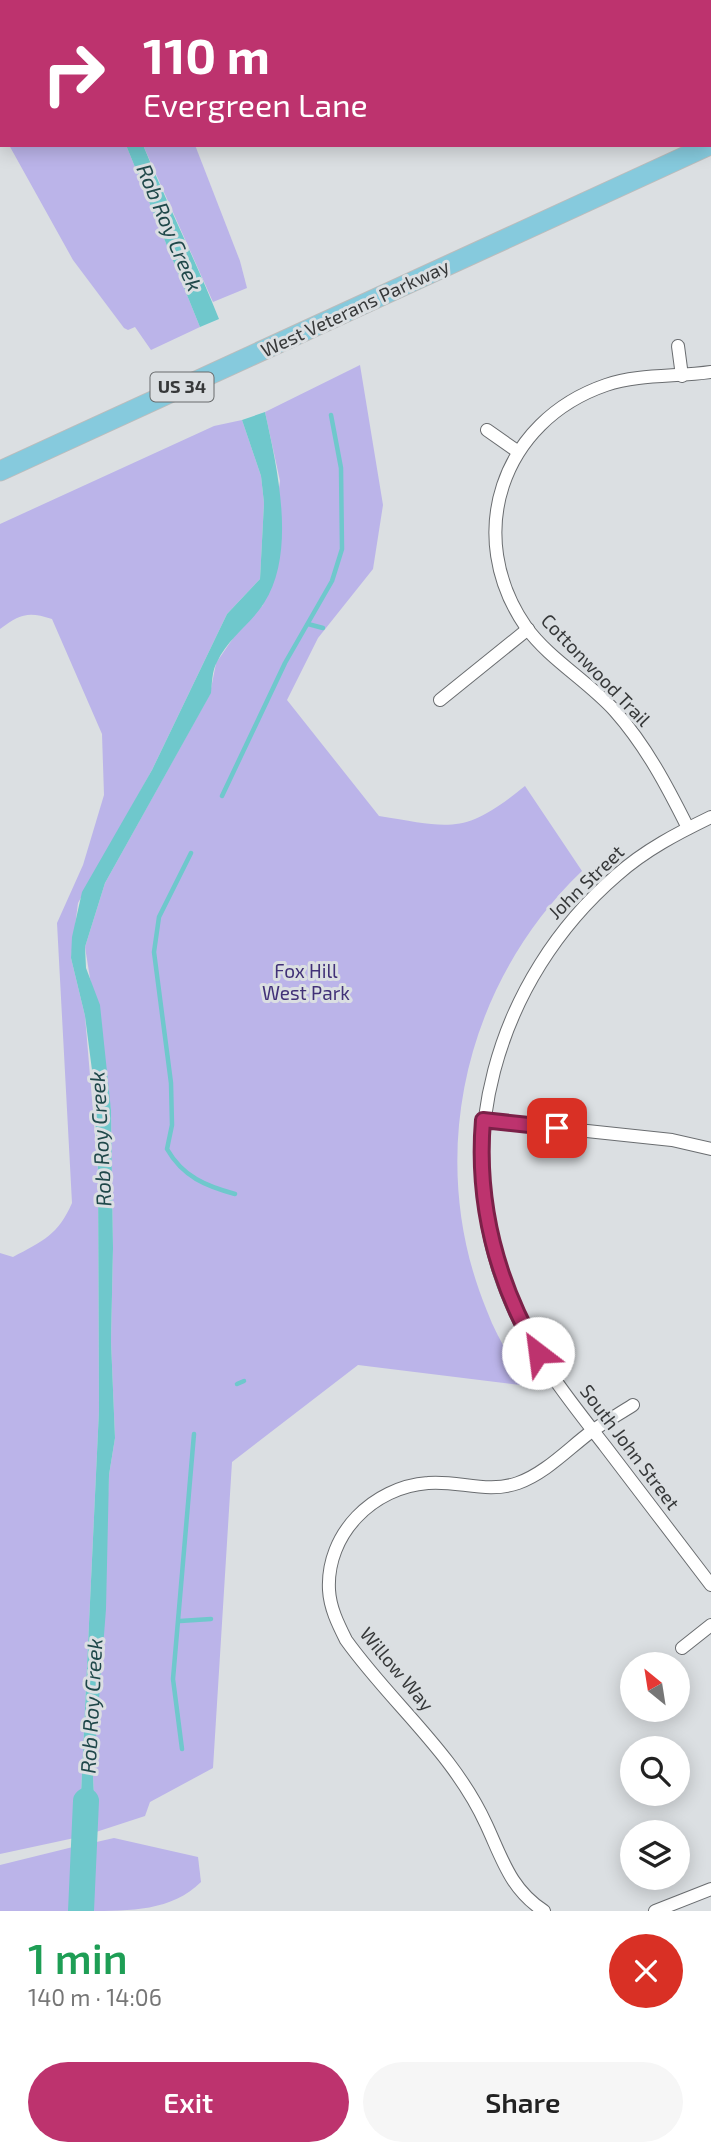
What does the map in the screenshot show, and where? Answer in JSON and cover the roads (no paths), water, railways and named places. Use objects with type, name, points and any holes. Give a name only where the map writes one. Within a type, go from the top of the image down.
[{"type":"main road","name":"West Veterans Parkway","points":[[0,471],[707,147]]},
{"type":"street","points":[[678,346],[682,376]]},
{"type":"street","name":"Cottonwood Trail","points":[[688,828],[655,765],[636,737],[614,710],[528,629],[509,594],[496,551],[498,501],[517,451],[544,421],[584,394],[608,384],[711,372]]},
{"type":"street","points":[[487,430],[517,451]]},
{"type":"street","points":[[440,699],[528,629]]},
{"type":"street","name":"John Street","points":[[536,968],[559,934],[617,874],[655,847],[711,817]]},
{"type":"street","name":"South John Street","points":[[536,968],[505,1033],[483,1120],[483,1197],[501,1278],[510,1301],[538,1353],[593,1431],[711,1585]]},
{"type":"street","points":[[483,1120],[672,1140],[711,1149]]},
{"type":"street","points":[[593,1431],[633,1405]]},
{"type":"street","name":"Willow Way","points":[[544,1911],[520,1892],[507,1874],[478,1808],[452,1767],[346,1640],[334,1617],[329,1592],[330,1569],[338,1544],[353,1520],[374,1501],[397,1489],[428,1483],[485,1488],[516,1484],[542,1470],[593,1431]]},
{"type":"street","points":[[682,1648],[711,1625]]},
{"type":"street","points":[[655,1911],[711,1889]]},
{"type":"water","points":[[127,147],[144,147],[219,319],[200,327]]},
{"type":"water","points":[[265,412],[275,458],[281,509],[280,559],[274,582],[259,611],[227,646],[217,662],[211,693],[105,883],[85,947],[86,968],[100,1005],[111,1110],[111,1341],[115,1438],[109,1475],[106,1609],[93,1777],[96,1832],[79,1837],[99,1410],[98,1171],[93,1078],[85,1016],[71,958],[72,937],[82,892],[152,770],[227,614],[260,579],[264,503],[261,476],[242,420]]},
{"type":"water","points":[[92,1843],[88,1911],[74,1911],[77,1846]]},
{"type":"waterway","points":[[222,796],[285,663],[332,581],[342,549],[341,468],[331,415]]},
{"type":"waterway","points":[[308,624],[323,628]]},
{"type":"waterway","points":[[191,853],[159,917],[154,952],[171,1083],[172,1125],[167,1149],[180,1167],[196,1179],[235,1194]]},
{"type":"waterway","points":[[237,1384],[244,1381]]},
{"type":"waterway","points":[[182,1749],[173,1679],[194,1434]]},
{"type":"waterway","points":[[180,1621],[211,1619]]},
{"type":"waterway","name":"Rob Roy Creek","points":[[81,1911],[86,1801]]},
{"type":"park label","name":"Fox Hill West Park","points":[[306,982]]}]
